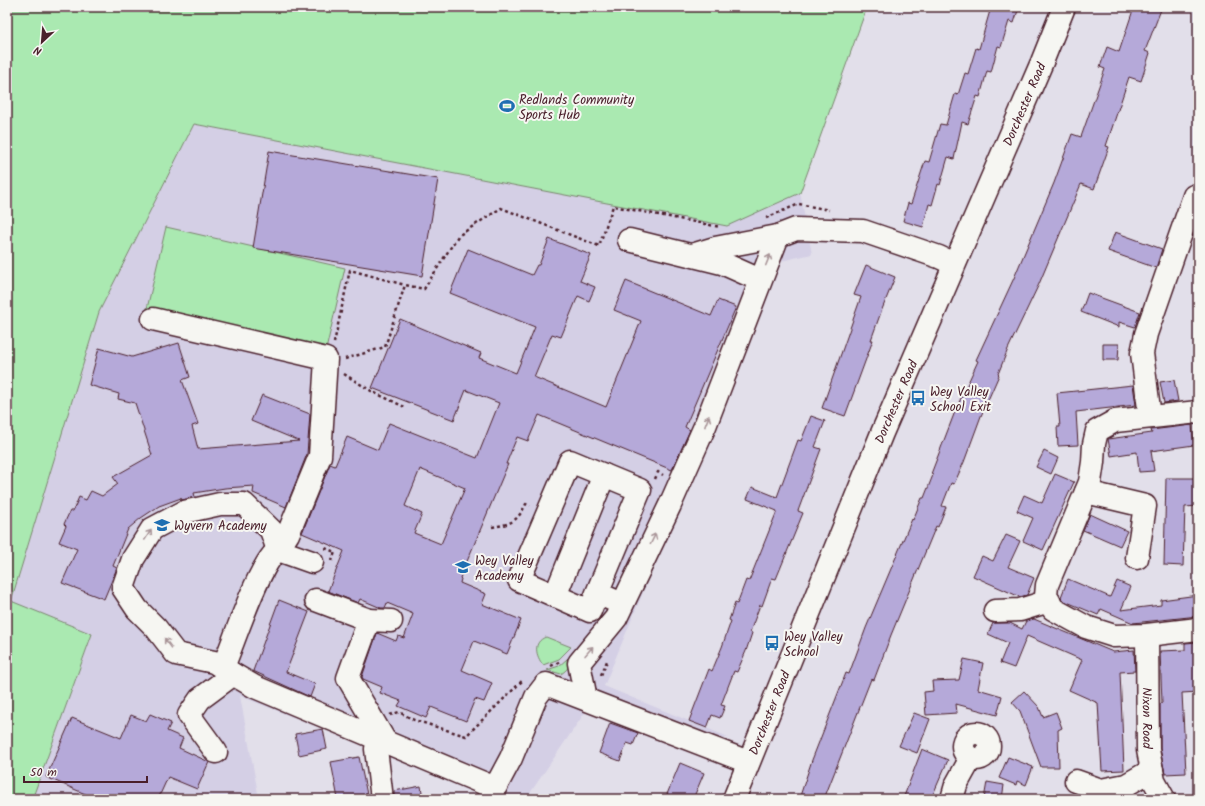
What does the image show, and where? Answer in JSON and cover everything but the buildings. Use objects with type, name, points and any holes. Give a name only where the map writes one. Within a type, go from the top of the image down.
[{"type":"street","name":"Dorchester Road","points":[[734,799],[882,433],[1042,62],[1064,7]]},
{"type":"street","points":[[1150,417],[1142,353],[1146,334],[1194,196]]},
{"type":"street","points":[[690,255],[715,248],[778,236],[796,229],[863,231],[939,257],[954,264]]},
{"type":"street","points":[[586,699],[579,663],[616,618],[705,426],[778,236]]},
{"type":"street","points":[[629,240],[722,263],[760,280]]},
{"type":"street","points":[[153,319],[326,359],[320,456],[288,534],[278,550],[272,554],[262,571],[223,668],[227,679],[200,699],[189,715],[216,752]]},
{"type":"street","points":[[1198,412],[1115,421],[1097,431],[1094,444],[1090,482],[1047,585],[1046,596],[1053,610],[1086,627],[1114,636],[1147,635],[1198,628]]},
{"type":"street","points":[[570,461],[640,490],[597,593],[590,610],[519,580],[570,461]]},
{"type":"street","points":[[555,596],[604,475]]},
{"type":"street","points":[[1086,492],[1145,506],[1137,558]]},
{"type":"street","points":[[278,550],[271,530],[244,504],[220,504],[184,512],[152,529],[133,559],[123,588],[137,609],[156,628],[176,654],[223,668],[255,687],[495,788],[511,758],[536,697],[546,684],[748,762]]},
{"type":"street","points":[[278,550],[321,558]]},
{"type":"street","points":[[597,593],[622,604]]},
{"type":"street","points":[[316,600],[369,620],[391,621]]},
{"type":"street","points":[[995,611],[1020,610],[1049,601]]},
{"type":"street","points":[[369,620],[348,678],[378,738],[382,799]]},
{"type":"street","name":"Nixon Road","points":[[1147,635],[1148,750],[1154,781],[1164,799]]},
{"type":"street","points":[[952,799],[956,784],[971,758]]},
{"type":"street","points":[[1076,781],[1101,790],[1126,785],[1152,770]]},
{"type":"path","points":[[765,218],[799,204],[835,212]]},
{"type":"path","points":[[333,348],[350,270],[424,289],[458,236],[501,208],[599,246],[613,206],[727,228]]},
{"type":"path","points":[[343,359],[385,347],[405,285]]},
{"type":"path","points":[[342,372],[373,392],[407,408]]},
{"type":"path","points":[[545,668],[560,662],[565,658]]},
{"type":"path","points":[[378,738],[399,712],[414,720],[466,736],[523,680],[528,677]]},
{"type":"shaded area","name":"Wey Valley Academy","points":[[194,124],[727,226],[800,193],[812,254],[781,261],[604,686],[728,737],[714,743],[592,702],[526,799],[501,799],[240,696],[259,799],[44,799],[34,794],[92,634],[11,602],[99,312]]},
{"type":"green space","name":"Redlands Community Sports Hub","points":[[7,7],[867,7],[800,193],[727,226],[194,124],[99,312],[11,601],[92,634],[34,794],[44,799],[7,799]]},
{"type":"green space","points":[[166,227],[345,268],[325,354],[146,313]]},
{"type":"green space","points":[[546,637],[571,647],[559,659],[543,665],[537,654],[537,646],[542,639]]},
{"type":"green space","points":[[575,652],[567,669],[561,674],[547,670],[559,666]]},
{"type":"place","name":"Redlands Community Sports Hub","points":[[507,106]]},
{"type":"place","name":"Wey Valley School Exit","points":[[918,398]]},
{"type":"place","name":"Wyvern Academy","points":[[162,525]]},
{"type":"place","name":"Wey Valley Academy","points":[[463,567]]},
{"type":"place","name":"Wey Valley School","points":[[772,643]]}]
